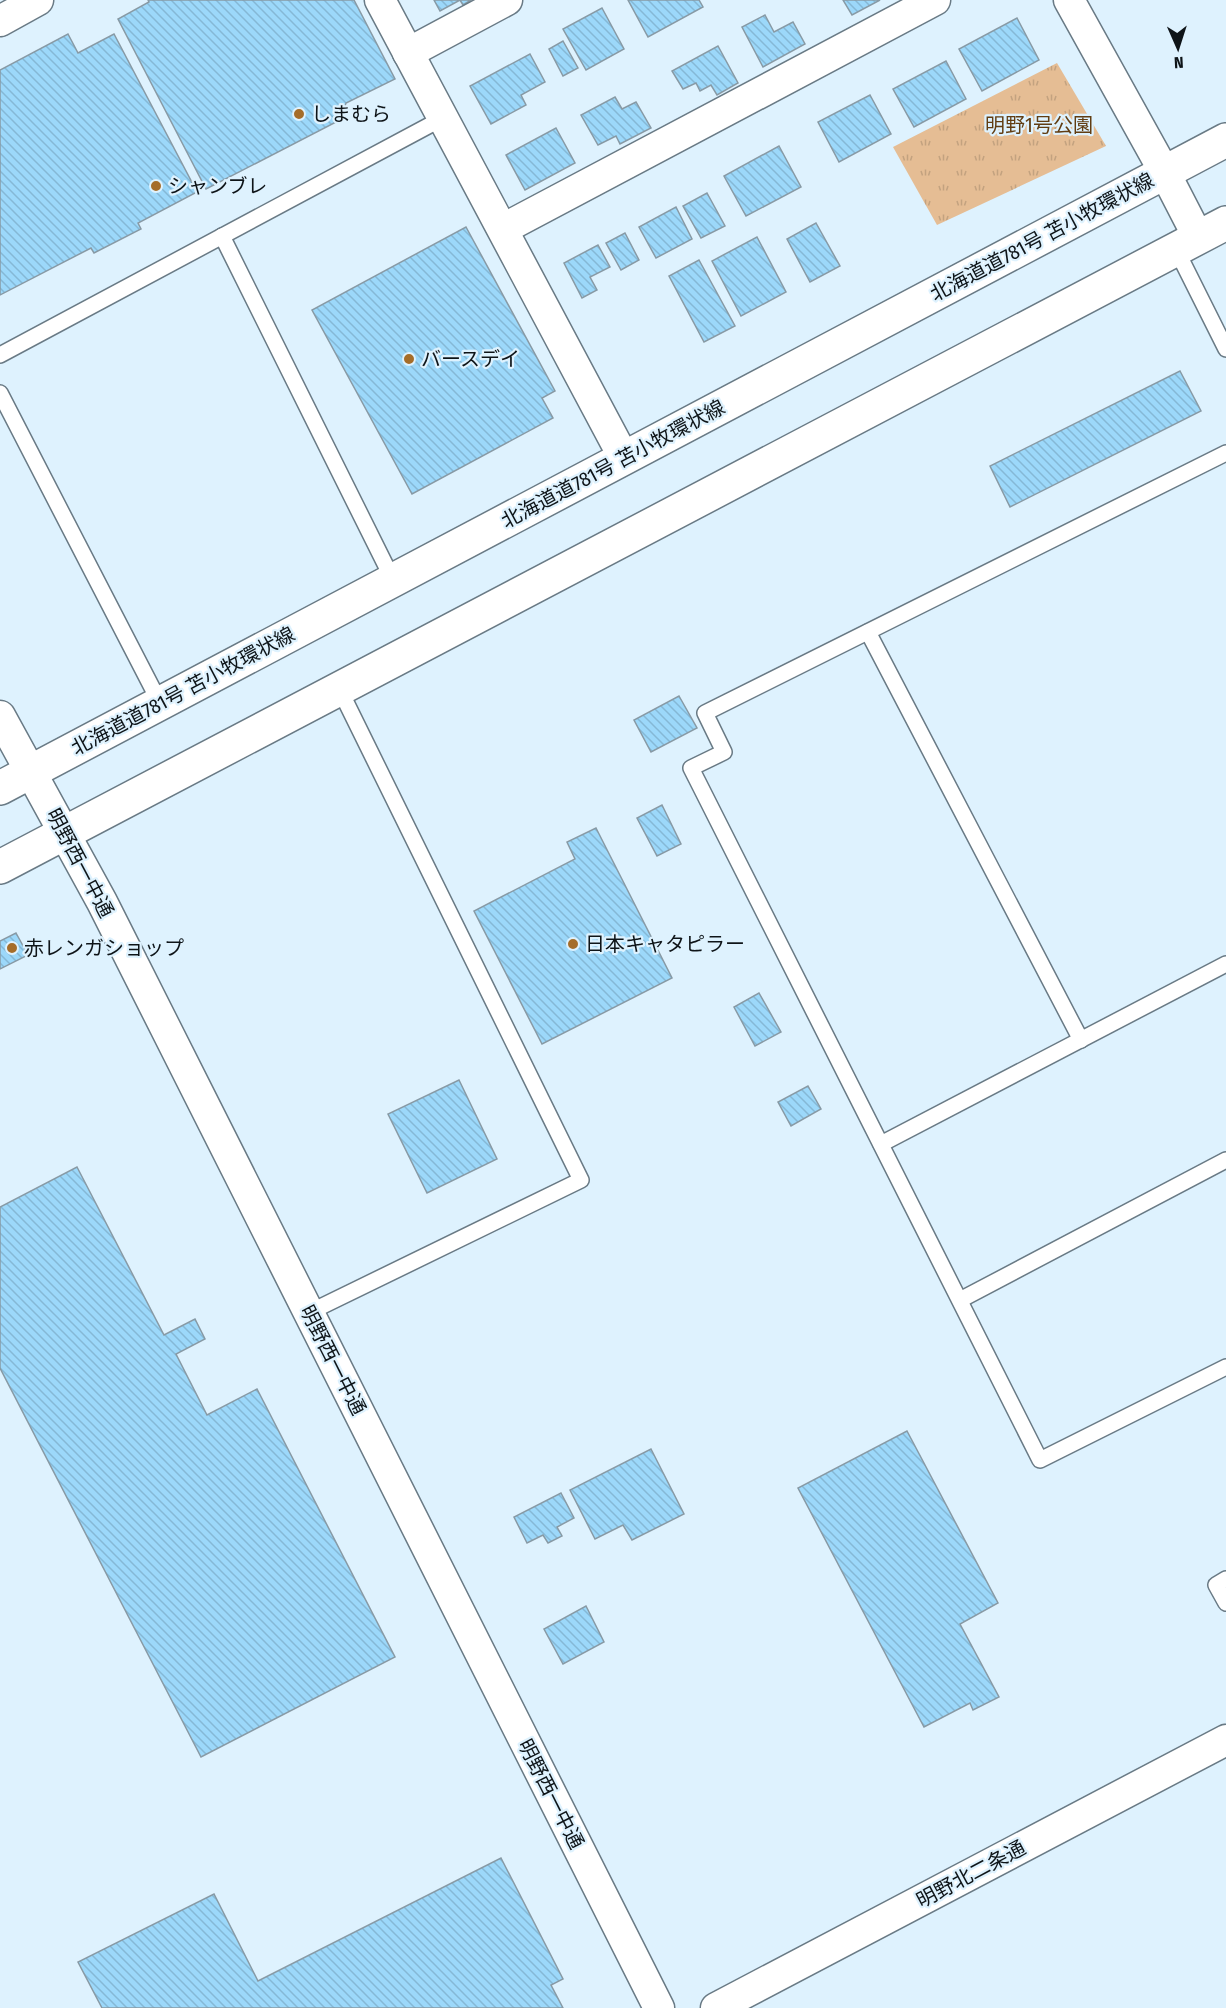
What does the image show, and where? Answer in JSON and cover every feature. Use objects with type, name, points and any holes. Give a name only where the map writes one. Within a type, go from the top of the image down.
[{"type":"main road","name":"北海道道781号 苫小牧環状線","points":[[0,788],[1226,140]]},
{"type":"main road","points":[[0,867],[1200,236]]},
{"type":"street","points":[[0,21],[38,0]]},
{"type":"street","points":[[380,0],[624,458]]},
{"type":"street","points":[[408,53],[507,0]]},
{"type":"street","points":[[503,229],[935,0]]},
{"type":"street","points":[[1069,0],[1200,236]]},
{"type":"street","name":"明野西一中通","points":[[0,716],[102,902],[659,2008]]},
{"type":"street","name":"明野北二条通","points":[[716,2008],[1226,1740]]},
{"type":"lane","points":[[0,355],[443,118]]},
{"type":"lane","points":[[222,236],[393,580]]},
{"type":"lane","points":[[1200,236],[1226,348]]},
{"type":"lane","points":[[0,393],[160,703]]},
{"type":"lane","points":[[1226,453],[705,714],[724,752],[691,768],[1040,1460],[1226,1367]]},
{"type":"lane","points":[[868,632],[1081,1040]]},
{"type":"lane","points":[[308,1312],[581,1180],[339,688]]},
{"type":"lane","points":[[881,1144],[1226,964]]},
{"type":"lane","points":[[960,1300],[1226,1160]]},
{"type":"lane","points":[[1226,1579],[1216,1585],[1226,1604]]},
{"type":"green space","name":"明野1号公園","points":[[1057,63],[1106,146],[937,225],[893,147]]},
{"type":"building","points":[[148,0],[354,0],[395,79],[346,103],[340,120],[206,189],[118,19],[149,2]]},
{"type":"building","points":[[434,0],[460,0],[440,11]]},
{"type":"building","points":[[460,0],[471,0],[463,5]]},
{"type":"building","points":[[628,0],[699,0],[703,7],[648,37]]},
{"type":"building","points":[[843,0],[880,0],[852,15]]},
{"type":"building","points":[[602,8],[624,49],[586,70],[563,29]]},
{"type":"building","points":[[765,15],[774,32],[793,22],[805,44],[763,67],[742,27]]},
{"type":"building","points":[[1017,18],[1039,60],[982,91],[959,49]]},
{"type":"building","points":[[68,34],[78,53],[114,34],[197,192],[138,223],[141,229],[94,253],[91,248],[0,295],[0,70]]},
{"type":"building","points":[[563,41],[578,68],[563,76],[549,49]]},
{"type":"building","points":[[718,46],[738,83],[717,95],[711,85],[700,91],[696,83],[683,89],[672,71]]},
{"type":"building","points":[[530,54],[545,82],[521,95],[526,105],[491,124],[470,86]]},
{"type":"building","points":[[946,61],[966,99],[914,127],[893,89]]},
{"type":"building","points":[[870,95],[891,134],[839,162],[818,122]]},
{"type":"building","points":[[615,97],[622,109],[636,102],[651,128],[620,144],[616,136],[598,145],[581,115]]},
{"type":"building","points":[[556,128],[575,163],[525,190],[506,155]]},
{"type":"building","points":[[779,146],[801,187],[746,216],[724,176]]},
{"type":"building","points":[[707,193],[725,226],[701,238],[683,206]]},
{"type":"building","points":[[676,207],[692,239],[656,258],[639,227]]},
{"type":"building","points":[[816,223],[840,266],[810,282],[787,239]]},
{"type":"building","points":[[466,227],[555,391],[542,398],[553,418],[412,494],[312,310]]},
{"type":"building","points":[[625,233],[639,260],[621,270],[606,243]]},
{"type":"building","points":[[757,237],[786,292],[741,316],[712,261]]},
{"type":"building","points":[[598,245],[610,267],[590,277],[597,290],[582,298],[564,263]]},
{"type":"building","points":[[699,260],[735,326],[704,342],[669,276]]},
{"type":"building","points":[[1180,371],[1201,411],[1010,507],[990,466]]},
{"type":"building","points":[[679,696],[697,728],[651,752],[634,720]]},
{"type":"building","points":[[662,805],[681,844],[657,856],[637,818]]},
{"type":"building","name":"日本キャタピラー","points":[[596,828],[672,978],[542,1044],[474,911],[575,859],[567,842]]},
{"type":"building","name":"赤レンガショップ","points":[[16,933],[28,955],[0,969],[0,941]]},
{"type":"building","points":[[759,993],[781,1032],[755,1046],[734,1007]]},
{"type":"building","points":[[459,1080],[497,1159],[427,1193],[388,1114]]},
{"type":"building","points":[[808,1086],[821,1109],[791,1126],[778,1102]]},
{"type":"building","points":[[77,1167],[164,1335],[195,1319],[205,1339],[176,1354],[207,1415],[257,1389],[395,1657],[201,1757],[0,1368],[0,1207]]},
{"type":"building","points":[[907,1431],[998,1603],[960,1624],[999,1697],[973,1710],[970,1703],[924,1727],[798,1488]]},
{"type":"building","points":[[651,1449],[684,1514],[632,1540],[623,1525],[595,1539],[570,1490]]},
{"type":"building","points":[[561,1493],[574,1518],[557,1527],[562,1536],[548,1543],[543,1535],[527,1543],[514,1517]]},
{"type":"building","points":[[586,1606],[604,1642],[563,1664],[544,1629]]},
{"type":"building","points":[[501,1858],[563,1979],[551,1985],[563,2008],[102,2008],[78,1962],[214,1894],[258,1981]]},
{"type":"place","name":"しまむら","points":[[299,114]]},
{"type":"place","name":"シャンブレ","points":[[156,186]]},
{"type":"place","name":"バースデイ","points":[[409,359]]},
{"type":"place","name":"日本キャタピラー","points":[[573,944]]},
{"type":"place","name":"赤レンガショップ","points":[[12,948]]}]
